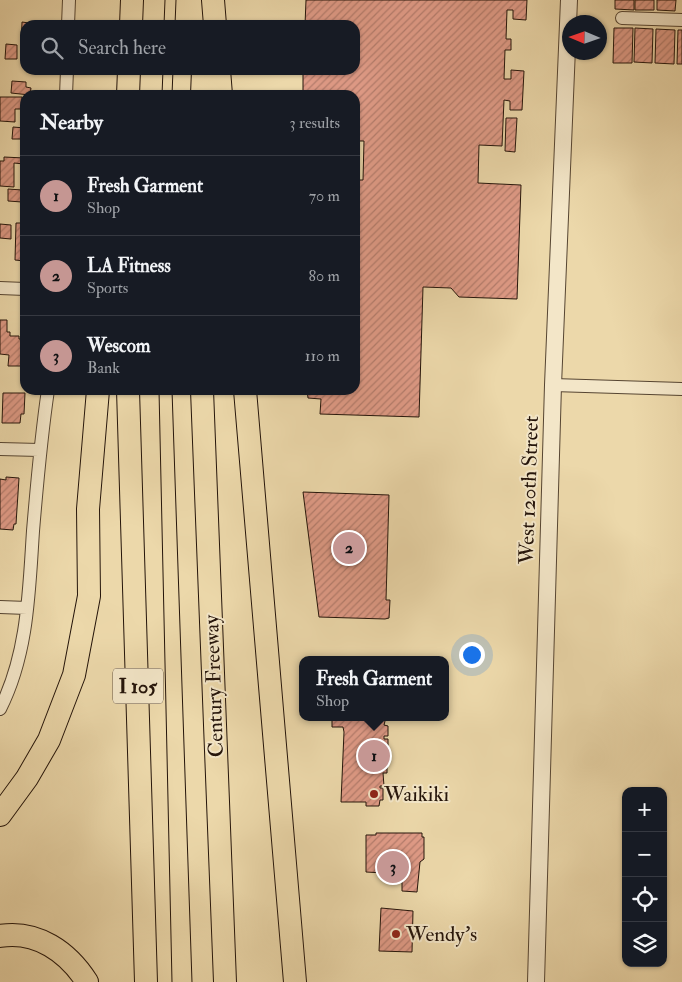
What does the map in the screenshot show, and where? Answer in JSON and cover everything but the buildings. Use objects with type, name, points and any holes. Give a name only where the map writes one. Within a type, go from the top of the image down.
[{"type":"highway","points":[[131,20],[132,0]]},
{"type":"highway","points":[[204,0],[204,20]]},
{"type":"highway","points":[[213,0],[215,20]]},
{"type":"highway","points":[[128,90],[129,75]]},
{"type":"highway","points":[[202,90],[203,75]]},
{"type":"highway","points":[[219,75],[221,90]]},
{"type":"highway","points":[[0,815],[26,778],[49,740],[74,675],[89,596],[88,509],[98,395]]},
{"type":"highway","name":"I 105","points":[[128,395],[146,982]]},
{"type":"highway","name":"Century Freeway","points":[[202,395],[225,982]]},
{"type":"highway","points":[[245,395],[295,982]]},
{"type":"highway","points":[[0,936],[35,938],[58,950],[75,963],[87,982]]},
{"type":"highway","points":[[224,947],[229,982]]},
{"type":"street","points":[[68,0],[68,20]]},
{"type":"street","name":"West 120th Street","points":[[536,982],[554,385],[569,0]]},
{"type":"street","points":[[622,18],[682,20]]},
{"type":"street","points":[[66,90],[67,75]]},
{"type":"street","points":[[0,288],[20,289]]},
{"type":"street","points":[[554,385],[682,389]]},
{"type":"street","points":[[0,710],[15,671],[28,608],[39,450],[47,395]]},
{"type":"street","points":[[0,449],[39,450]]},
{"type":"street","points":[[0,607],[28,608]]},
{"type":"tram line","points":[[164,20],[165,0]]},
{"type":"tram line","points":[[175,20],[176,0]]},
{"type":"tram line","points":[[162,90],[163,75]]},
{"type":"tram line","points":[[172,90],[173,75]]},
{"type":"tram line","points":[[159,395],[172,982]]},
{"type":"tram line","points":[[172,395],[192,982]]},
{"type":"place","name":"LA Fitness","points":[[349,548]]},
{"type":"place","name":"Fresh Garment","points":[[374,756]]},
{"type":"place","name":"Waikiki","points":[[374,794]]},
{"type":"place","name":"Wescom","points":[[393,867]]},
{"type":"place","name":"Wendy's","points":[[396,934]]}]
